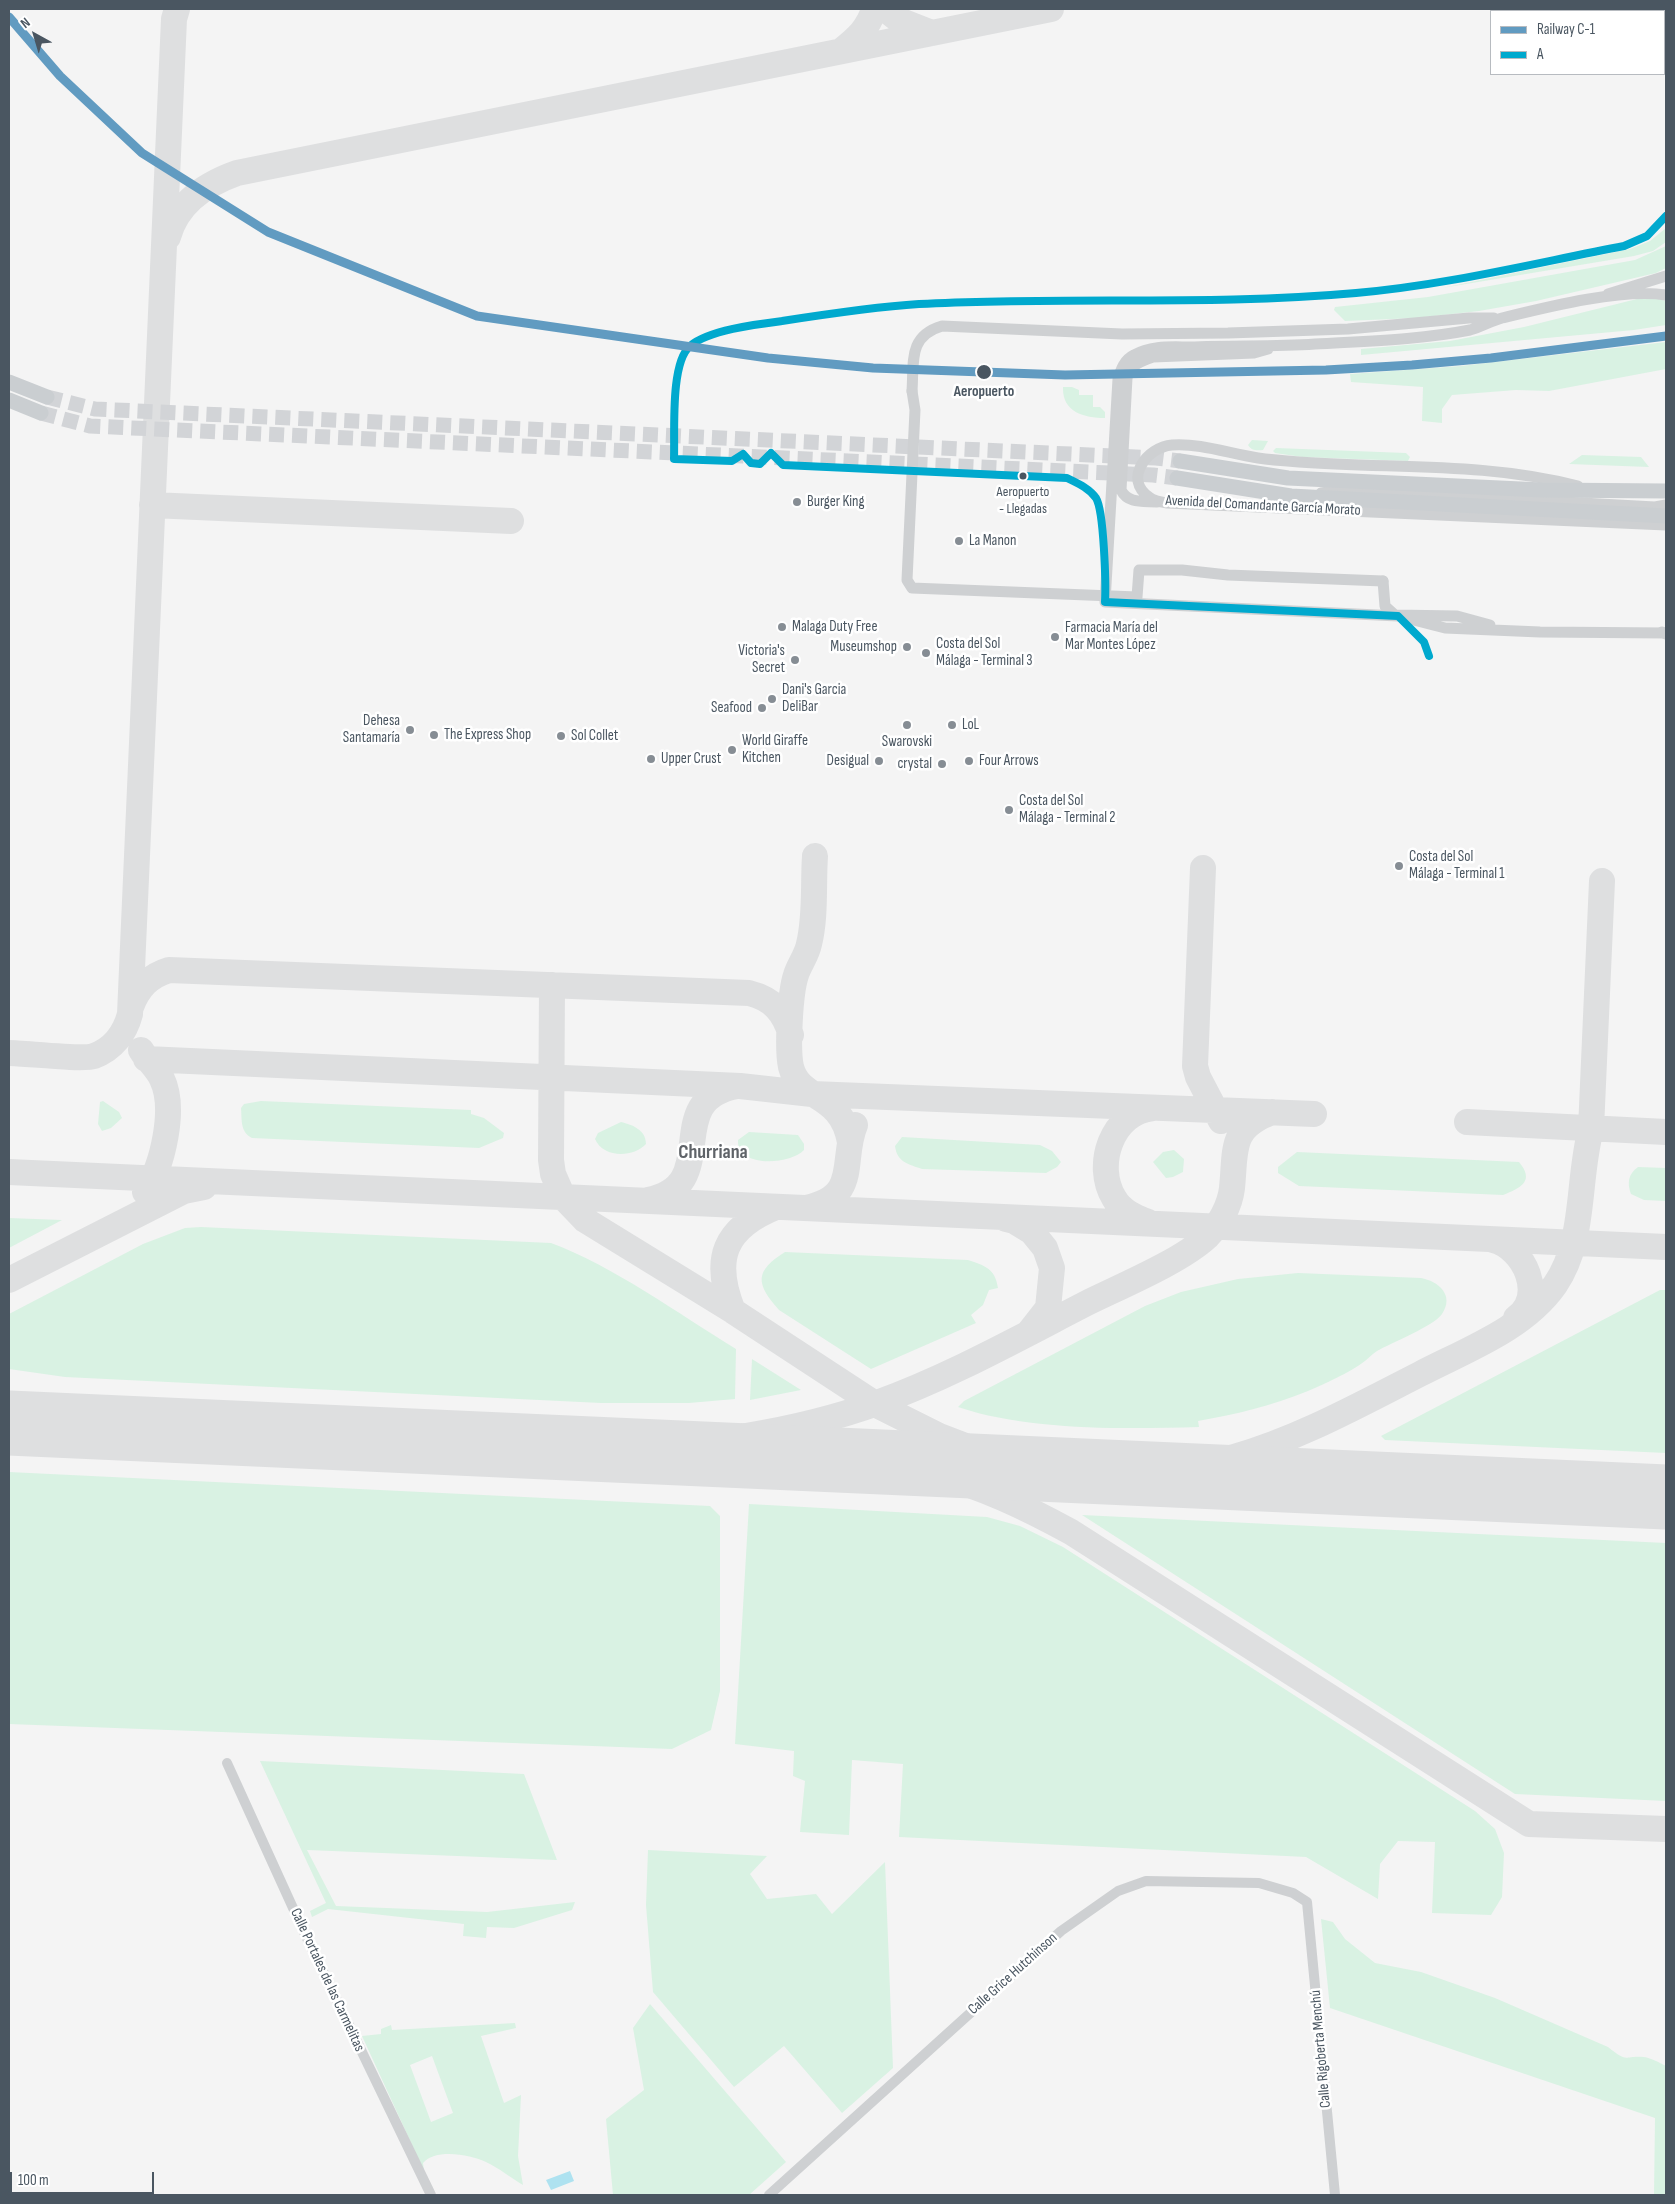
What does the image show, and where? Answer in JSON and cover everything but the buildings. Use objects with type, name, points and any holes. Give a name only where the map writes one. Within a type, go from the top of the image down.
[{"type":"main road","points":[[9,382],[47,396]]},
{"type":"main road","points":[[9,400],[41,413]]},
{"type":"main road","name":"Avenida del Comandante García Morato","points":[[1180,461],[1288,478],[1542,490],[1666,491]]},
{"type":"main road","name":"Avenida del Comandante García Morato","points":[[1178,478],[1291,496],[1666,516]]},
{"type":"street","points":[[1599,297],[1622,288],[1666,276]]},
{"type":"street","points":[[1665,633],[1540,632],[1445,628],[1398,616],[1105,602],[1118,379],[1120,369],[1134,355],[1157,348],[1280,346],[1426,336],[1471,329],[1501,318],[1599,297],[1650,293],[1666,295]]},
{"type":"street","points":[[1501,318],[1469,318],[1348,329],[1122,334],[942,326],[930,330],[917,344],[914,355],[912,391],[915,410],[907,580],[912,588],[1138,597],[1139,570],[1182,570],[1228,575],[1383,581],[1385,606],[1395,615],[1457,616],[1486,625],[1665,633]]},
{"type":"street","points":[[1167,503],[1133,501],[1124,495],[1121,490],[1127,378],[1131,368],[1153,357],[1254,353],[1280,346]]},
{"type":"street","name":"Avenida del Comandante García Morato","points":[[1591,490],[1543,477],[1492,470],[1302,462],[1257,458],[1224,450],[1174,445],[1156,450],[1149,455],[1138,469],[1137,476],[1143,492],[1151,499],[1167,503],[1666,525]]},
{"type":"street","name":"Avenida del Comandante García Morato","points":[[1291,496],[1342,490],[1655,507],[1666,504]]},
{"type":"street","name":"Calle Portales de las Carmelitas","points":[[227,1763],[303,1930],[431,2195]]},
{"type":"street","name":"Calle Grice Hutchinson","points":[[769,2195],[1061,1932],[1118,1891],[1146,1881],[1258,1883],[1293,1893],[1307,1902]]},
{"type":"street","name":"Calle Rigoberta Menchú","points":[[1307,1902],[1335,2195]]},
{"type":"green space","points":[[1666,228],[1666,242],[1653,251],[1634,256],[1442,288],[1630,249],[1650,241]]},
{"type":"green space","points":[[1666,246],[1666,268],[1656,273],[1536,301],[1479,311],[1416,318],[1345,321],[1334,310],[1335,307],[1428,297],[1635,260]]},
{"type":"green space","points":[[1655,298],[1666,301],[1666,325],[1634,330],[1361,355],[1361,349],[1450,341],[1524,327],[1637,299]]},
{"type":"green space","points":[[1666,342],[1666,369],[1549,391],[1516,390],[1452,395],[1442,409],[1442,423],[1422,421],[1423,387],[1351,382],[1350,374],[1461,366]]},
{"type":"green space","points":[[1063,387],[1072,387],[1079,390],[1079,395],[1093,395],[1093,407],[1100,407],[1105,412],[1105,418],[1082,415],[1070,408],[1064,396]]},
{"type":"green space","points":[[1252,440],[1268,441],[1263,450],[1258,450],[1249,447],[1248,445]]},
{"type":"green space","points":[[1276,448],[1406,453],[1410,457],[1408,461],[1302,457],[1275,453],[1273,451]]},
{"type":"green space","points":[[1582,455],[1641,457],[1649,467],[1569,464]]},
{"type":"green space","points":[[103,1101],[119,1112],[122,1118],[111,1128],[102,1131],[98,1124],[100,1102]]},
{"type":"green space","points":[[261,1101],[471,1110],[471,1114],[484,1118],[504,1133],[503,1138],[479,1148],[252,1138],[245,1132],[241,1108],[244,1104]]},
{"type":"green space","points":[[621,1122],[641,1132],[644,1135],[646,1144],[634,1152],[626,1154],[611,1153],[599,1145],[595,1139],[598,1133]]},
{"type":"green space","points":[[749,1132],[798,1135],[804,1144],[804,1150],[788,1159],[765,1161],[754,1159],[740,1149],[738,1140]]},
{"type":"green space","points":[[902,1137],[1040,1145],[1052,1151],[1061,1162],[1057,1167],[1046,1173],[922,1169],[904,1162],[898,1156],[895,1146]]},
{"type":"green space","points":[[1174,1150],[1184,1159],[1183,1172],[1166,1178],[1153,1162],[1163,1152]]},
{"type":"green space","points":[[1297,1152],[1519,1162],[1524,1169],[1526,1179],[1515,1190],[1503,1195],[1299,1186],[1278,1173],[1278,1167]]},
{"type":"green space","points":[[1638,1167],[1666,1168],[1666,1201],[1644,1200],[1631,1194],[1629,1179]]},
{"type":"green space","points":[[9,1218],[62,1220],[9,1248]]},
{"type":"green space","points":[[201,1227],[551,1243],[622,1277],[736,1349],[735,1399],[689,1403],[601,1403],[65,1377],[9,1369],[9,1314],[143,1244],[185,1228]]},
{"type":"green space","points":[[785,1252],[968,1260],[984,1266],[992,1272],[997,1281],[998,1288],[989,1290],[983,1305],[971,1315],[976,1323],[871,1369],[779,1310],[771,1301],[762,1285],[762,1278],[768,1265]]},
{"type":"green space","points":[[1298,1273],[1421,1278],[1433,1282],[1443,1290],[1446,1295],[1446,1307],[1442,1314],[1430,1324],[1377,1351],[1365,1361],[1337,1378],[1281,1401],[1198,1421],[1199,1427],[1077,1427],[1015,1421],[958,1407],[964,1401],[1145,1306],[1181,1292],[1238,1279]]},
{"type":"green space","points":[[1660,1290],[1666,1290],[1666,1453],[1385,1440],[1381,1436]]},
{"type":"green space","points":[[752,1359],[801,1390],[750,1400]]},
{"type":"green space","points":[[9,1472],[710,1506],[720,1516],[720,1691],[711,1730],[672,1749],[9,1724]]},
{"type":"green space","points":[[749,1504],[987,1517],[1020,1526],[1063,1547],[1475,1811],[1495,1829],[1504,1853],[1502,1897],[1491,1915],[1432,1913],[1435,1842],[1398,1841],[1380,1864],[1378,1899],[1306,1857],[899,1837],[903,1764],[852,1760],[849,1835],[800,1832],[805,1781],[793,1776],[794,1751],[735,1744]]},
{"type":"green space","points":[[1082,1515],[1666,1543],[1666,1801],[1515,1794]]},
{"type":"green space","points":[[260,1761],[524,1774],[557,1860],[307,1850],[336,1906],[487,1912],[575,1902],[572,1910],[514,1928],[487,1927],[486,1938],[463,1936],[464,1924],[328,1909],[312,1917],[310,1911],[326,1903]]},
{"type":"green space","points":[[648,1850],[767,1856],[750,1874],[767,1899],[816,1894],[832,1914],[885,1862],[893,2068],[842,2113],[784,2046],[734,2087],[653,1992],[646,1905]]},
{"type":"green space","points":[[1321,1919],[1333,1922],[1345,1939],[1375,1963],[1421,1972],[1495,1998],[1608,2047],[1623,2057],[1647,2058],[1666,2066],[1666,2195],[1654,2195],[1655,2118],[1330,2008]]},
{"type":"green space","points":[[650,2004],[786,2162],[749,2195],[613,2195],[606,2119],[644,2090],[633,2028]]},
{"type":"green space","points":[[515,2023],[516,2028],[481,2036],[504,2103],[521,2095],[518,2156],[523,2185],[486,2162],[463,2155],[445,2154],[429,2158],[423,2163],[424,2171],[362,2036],[381,2034],[381,2029],[391,2025],[392,2030]],"holes":[[[432,2056],[453,2113],[431,2122],[410,2065]]]},
{"type":"water","points":[[570,2171],[574,2181],[551,2190],[546,2180]]},
{"type":"taxiway","points":[[9,1053],[66,1057],[94,1056],[107,1049],[117,1040],[125,1028],[130,1014],[174,19],[177,9]]},
{"type":"taxiway","points":[[841,51],[861,33],[869,22],[874,9]]},
{"type":"taxiway","points":[[885,9],[899,20],[932,33]]},
{"type":"taxiway","points":[[168,237],[178,214],[194,196],[214,183],[237,173],[1051,9]]},
{"type":"taxiway","points":[[152,505],[511,521]]},
{"type":"taxiway","points":[[815,856],[813,922],[808,948],[797,971],[792,994],[790,1059],[796,1078],[803,1086],[830,1105],[838,1114],[845,1126],[850,1142]]},
{"type":"taxiway","points":[[1203,868],[1195,1066],[1198,1077],[1221,1121]]},
{"type":"taxiway","points":[[1118,1473],[1177,1468],[1234,1457],[1306,1431],[1493,1337],[1527,1314],[1555,1285],[1572,1249],[1591,1129],[1602,881]]},
{"type":"taxiway","points":[[131,1007],[137,994],[150,979],[169,970],[749,993],[771,1003],[781,1013],[791,1035]]},
{"type":"taxiway","points":[[552,985],[551,1160],[553,1174],[563,1197],[585,1220],[733,1311],[875,1404],[939,1436],[973,1449],[1003,1457],[1086,1472]]},
{"type":"taxiway","points":[[141,1050],[162,1079],[168,1105],[166,1137],[157,1167],[145,1192]]},
{"type":"taxiway","points":[[146,1059],[740,1086],[812,1094],[1314,1114]]},
{"type":"taxiway","points":[[648,1200],[671,1191],[683,1178],[689,1161],[695,1124],[701,1108],[714,1094],[737,1086]]},
{"type":"taxiway","points":[[1148,1222],[1120,1207],[1108,1185],[1106,1171],[1107,1156],[1117,1130],[1127,1119],[1139,1112],[1153,1108]]},
{"type":"taxiway","points":[[612,1451],[746,1436],[812,1423],[845,1414],[904,1393],[957,1369],[1149,1274],[1181,1256],[1207,1237],[1216,1227],[1231,1195],[1237,1142],[1248,1125],[1272,1112]]},
{"type":"taxiway","points":[[1467,1122],[1666,1132]]},
{"type":"taxiway","points":[[806,1208],[835,1195],[842,1186],[846,1175],[851,1138],[855,1125]]},
{"type":"taxiway","points":[[9,1172],[1666,1247]]},
{"type":"taxiway","points":[[9,1280],[184,1191],[204,1187]]},
{"type":"taxiway","points":[[733,1311],[724,1276],[724,1261],[727,1247],[734,1235],[744,1225],[758,1215],[776,1207]]},
{"type":"taxiway","points":[[1006,1219],[1014,1221],[1032,1232],[1045,1248],[1052,1268],[1048,1308],[1030,1331]]},
{"type":"taxiway","points":[[1493,1240],[1514,1252],[1528,1274],[1530,1298],[1525,1309],[1516,1318]]},
{"type":"taxiway","points":[[9,1409],[74,1426]]},
{"type":"taxiway","points":[[854,1462],[913,1470],[951,1479],[1004,1498],[1071,1532],[1529,1824],[1666,1829]]},
{"type":"runway","points":[[9,1423],[1666,1497]]},
{"type":"tunnel","points":[[47,397],[95,409],[1156,458],[1180,461]]},
{"type":"tunnel","points":[[41,413],[90,426],[1153,475],[1177,478]]},
{"type":"rail line","name":"C-1","points":[[9,17],[60,76],[142,153],[268,232],[477,316],[768,358],[873,368],[1065,375],[1326,370],[1412,365],[1491,358],[1666,336]]},
{"type":"transit line","name":"A","points":[[1429,656],[1424,642],[1398,616],[1105,602],[1104,548],[1099,505],[1090,491],[1067,478],[783,465],[771,453],[760,464],[751,463],[743,454],[732,461],[674,459],[674,416],[679,367],[690,346],[698,340],[721,332],[833,313],[902,305],[974,302],[1302,297],[1424,285],[1624,246],[1647,236],[1666,216]]},
{"type":"place","name":"Aeropuerto","points":[[984,372]]},
{"type":"place","name":"Aeropuerto - Llegadas","points":[[1023,476]]},
{"type":"place","name":"Burger King","points":[[797,502]]},
{"type":"place","name":"La Manon","points":[[959,541]]},
{"type":"place","name":"Malaga Duty Free","points":[[782,627]]},
{"type":"place","name":"Farmacia María del Mar Montes López","points":[[1055,637]]},
{"type":"place","name":"Museumshop","points":[[907,647]]},
{"type":"place","name":"Costa del Sol Málaga - Terminal 3","points":[[926,653]]},
{"type":"place","name":"Victoria's Secret","points":[[795,660]]},
{"type":"place","name":"Dani's Garcia DeliBar","points":[[772,699]]},
{"type":"place","name":"Seafood","points":[[762,708]]},
{"type":"place","name":"Swarovski","points":[[907,725]]},
{"type":"place","name":"LoL","points":[[952,725]]},
{"type":"place","name":"Dehesa Santamaría","points":[[410,730]]},
{"type":"place","name":"The Express Shop","points":[[434,735]]},
{"type":"place","name":"Sol Collet","points":[[561,736]]},
{"type":"place","name":"World Giraffe Kitchen","points":[[732,750]]},
{"type":"place","name":"Upper Crust","points":[[651,759]]},
{"type":"place","name":"Desigual","points":[[879,761]]},
{"type":"place","name":"Four Arrows","points":[[969,761]]},
{"type":"place","name":"crystal","points":[[942,764]]},
{"type":"place","name":"Costa del Sol Málaga - Terminal 2","points":[[1009,810]]},
{"type":"place","name":"Costa del Sol Málaga - Terminal 1","points":[[1399,866]]},
{"type":"district","name":"Churriana","points":[[713,1153]]}]
